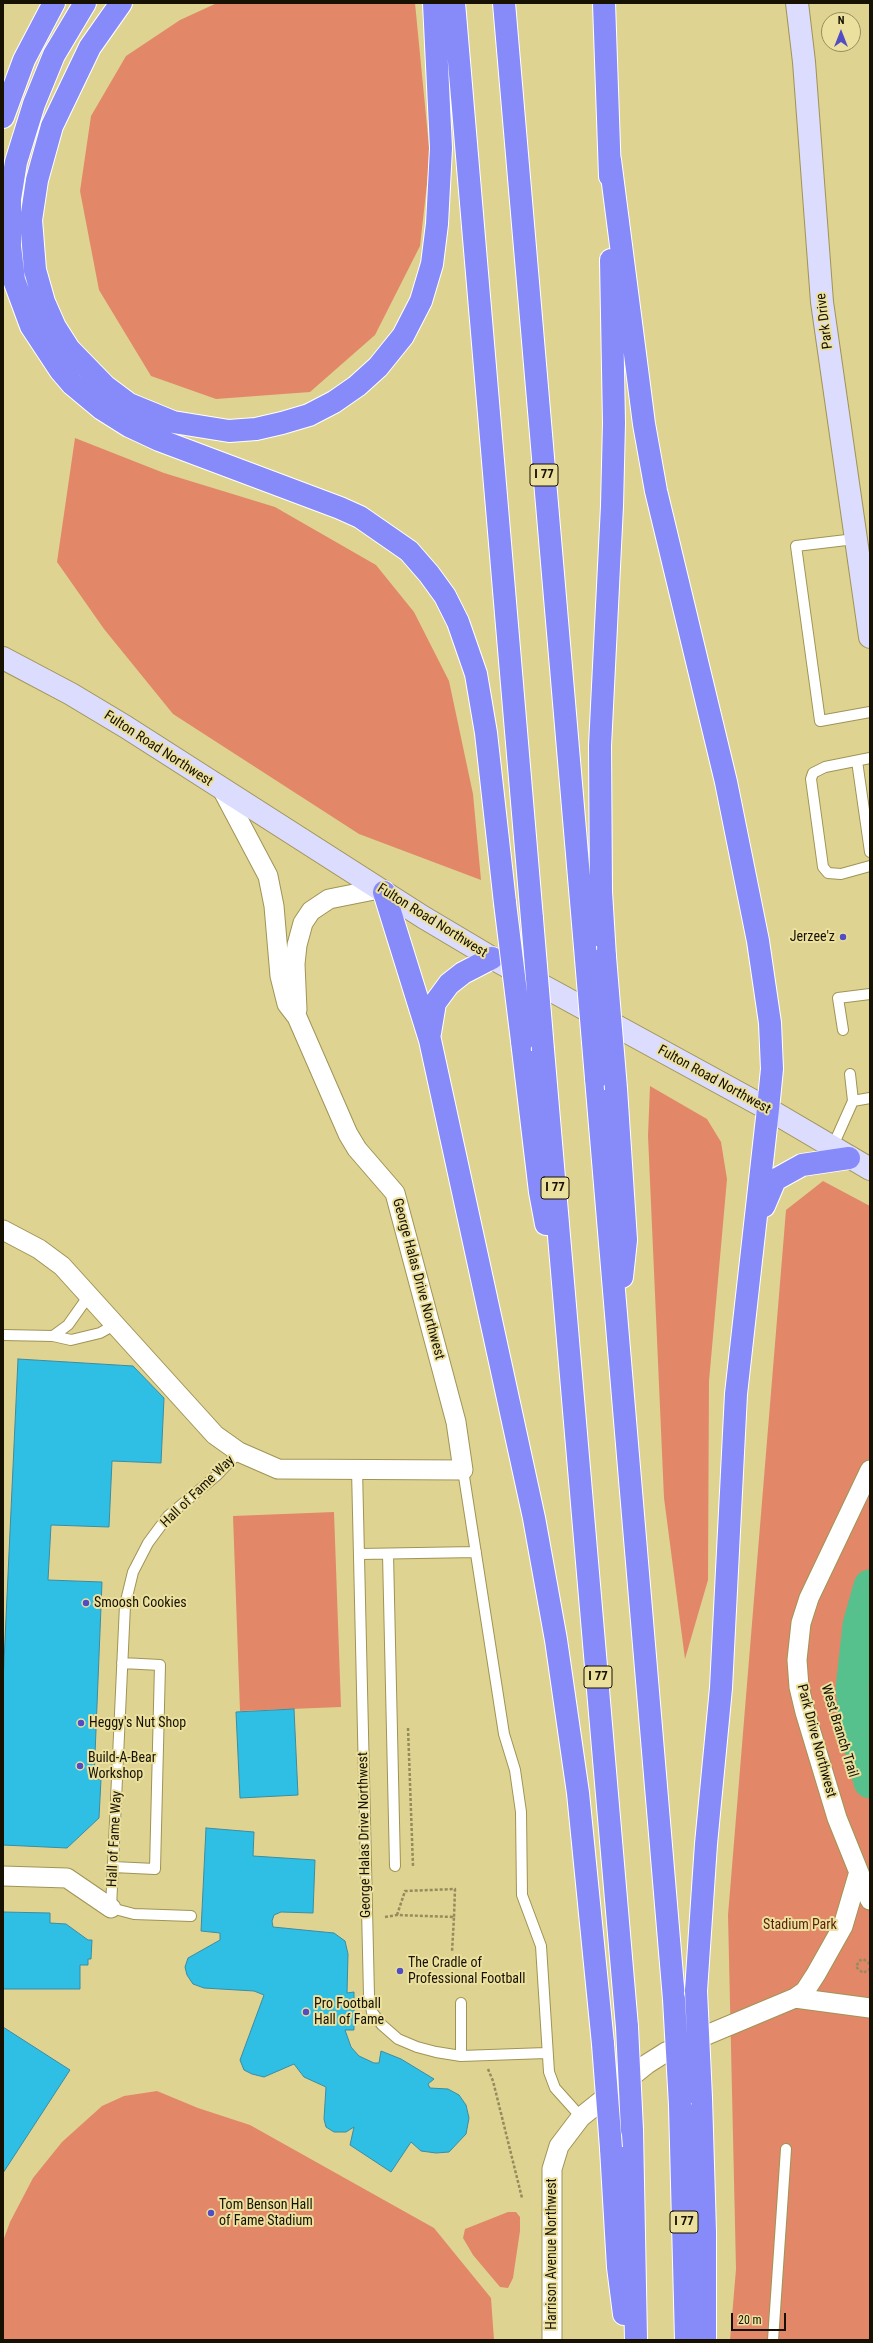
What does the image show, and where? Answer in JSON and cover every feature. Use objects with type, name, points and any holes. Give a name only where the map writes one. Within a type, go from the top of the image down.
[{"type":"highway","points":[[3,117],[24,60],[54,3]]},
{"type":"highway","points":[[85,3],[54,56],[34,104],[16,162],[10,198],[10,246],[14,280],[31,326],[60,370],[72,384],[102,409],[129,426],[159,440],[360,517],[409,551],[429,574],[445,596],[458,622],[476,674],[486,733],[540,1192],[567,1327]]},
{"type":"highway","points":[[121,3],[90,47],[52,126],[37,180],[31,220],[35,270],[44,302],[55,327],[69,349],[105,386],[129,404],[173,422],[229,431],[256,429],[282,423],[309,415],[334,402],[357,386],[378,367],[403,336],[421,301],[432,264],[437,224],[440,156],[434,3]]},
{"type":"highway","name":"I 77","points":[[454,3],[627,2026],[632,2130],[636,2340]]},
{"type":"highway","name":"I 77","points":[[504,3],[674,1999],[680,2105],[686,2340]]},
{"type":"highway","points":[[604,3],[610,160],[614,423],[612,506],[600,746],[600,829],[601,892],[605,958],[616,1089],[626,1240],[617,1328]]},
{"type":"highway","points":[[610,160],[644,424],[656,491],[724,775],[758,941],[770,1023],[772,1069],[736,1394],[721,1688],[706,1844],[696,1991],[705,2232],[705,2340]]},
{"type":"highway","points":[[381,891],[430,1040],[512,1409],[553,1625],[578,1793],[603,2044],[618,2266],[627,2340]]},
{"type":"highway","points":[[430,1040],[435,1003],[448,984],[463,973],[492,958]]},
{"type":"highway","points":[[756,1223],[775,1180],[802,1165],[841,1153]]},
{"type":"main road","name":"Park Drive","points":[[797,3],[804,62],[822,302],[870,638]]},
{"type":"main road","name":"Fulton Road Northwest","points":[[3,658],[71,694],[381,891],[492,958],[768,1109],[870,1169]]},
{"type":"street","name":"George Halas Drive Northwest","points":[[223,791],[264,866],[272,897],[282,986],[287,1004],[297,1017],[348,1134],[358,1149],[395,1193],[456,1422],[463,1470]]},
{"type":"street","name":"George Halas Drive Northwest","points":[[297,1017],[295,964],[300,927],[311,911],[329,899],[381,891]]},
{"type":"street","points":[[275,926],[300,927]]},
{"type":"street","points":[[7,1234],[39,1249],[62,1266],[90,1294],[216,1435],[239,1452],[278,1469],[463,1470]]},
{"type":"street","name":"Park Drive Northwest","points":[[868,1473],[842,1525],[809,1598],[801,1623],[797,1660],[799,1687],[805,1712],[837,1818],[858,1875],[870,1900]]},
{"type":"street","points":[[795,1998],[805,1991],[842,1926],[858,1875]]},
{"type":"street","points":[[3,1876],[67,1878],[112,1908]]},
{"type":"street","points":[[795,1998],[870,2008]]},
{"type":"street","name":"Harrison Avenue Northwest","points":[[552,2340],[552,2169],[559,2146],[581,2117],[647,2064],[666,2052],[795,1998]]},
{"type":"lane","points":[[855,539],[796,546],[820,721],[870,712]]},
{"type":"lane","points":[[870,758],[825,767],[813,773],[810,779],[823,867],[828,873],[841,874],[870,866]]},
{"type":"lane","points":[[857,761],[870,852]]},
{"type":"lane","points":[[843,1030],[838,998],[870,994]]},
{"type":"lane","points":[[841,1153],[853,1101],[850,1074]]},
{"type":"lane","points":[[853,1101],[870,1098]]},
{"type":"lane","points":[[53,1336],[68,1325],[90,1294]]},
{"type":"lane","points":[[3,1335],[53,1336],[71,1340],[100,1332],[116,1324]]},
{"type":"lane","name":"Hall of Fame Way","points":[[112,1908],[125,1605],[133,1572],[148,1543],[168,1516],[216,1476],[239,1452]]},
{"type":"lane","name":"George Halas Drive Northwest","points":[[356,1469],[360,1554],[369,1996],[372,2012],[382,2025],[398,2039],[416,2047],[436,2052],[460,2056],[546,2053]]},
{"type":"lane","name":"George Halas Drive Northwest","points":[[463,1470],[504,1734],[515,1770],[521,1812],[522,1895],[541,1946],[546,1995],[546,2053],[549,2072],[555,2088],[581,2117]]},
{"type":"lane","points":[[360,1554],[476,1552]]},
{"type":"lane","points":[[388,1554],[394,1866]]},
{"type":"lane","points":[[113,1867],[155,1869],[160,1665],[122,1663]]},
{"type":"lane","points":[[112,1908],[134,1914],[191,1916]]},
{"type":"lane","points":[[460,2056],[461,2003]]},
{"type":"lane","points":[[773,2340],[786,2149]]},
{"type":"path","points":[[397,1915],[405,1892],[454,1889],[452,1952]]},
{"type":"path","points":[[385,1917],[397,1915],[454,1917]]},
{"type":"path","points":[[869,1972],[860,1973],[857,1965],[863,1960],[870,1964]]},
{"type":"path","points":[[488,2069],[522,2198]]},
{"type":"green space","points":[[217,3],[415,3],[430,157],[420,246],[375,335],[310,392],[216,399],[151,376],[99,290],[80,191],[91,116],[126,56],[180,20]]},
{"type":"green space","points":[[75,438],[164,473],[275,507],[376,565],[414,612],[449,681],[473,794],[481,880],[359,834],[173,714],[104,629],[57,562]]},
{"type":"green space","points":[[650,1086],[707,1119],[721,1142],[727,1179],[709,1381],[708,1580],[685,1659],[664,1498],[648,1136]]},
{"type":"green space","name":"Stadium Park","points":[[823,1181],[870,1206],[870,2340],[730,2340],[736,2269],[728,1915],[786,1210]]},
{"type":"green space","points":[[334,1512],[341,1707],[240,1711],[233,1516]]},
{"type":"green space","name":"Tom Benson Hall of Fame Stadium","points":[[157,2091],[198,2108],[250,2125],[434,2228],[491,2298],[494,2340],[3,2340],[3,2241],[10,2222],[33,2178],[62,2142],[102,2106],[124,2096]]},
{"type":"green space","points":[[508,2212],[516,2212],[520,2217],[520,2231],[513,2278],[508,2288],[500,2287],[473,2255],[463,2238],[465,2229]]},
{"type":"building","points":[[18,1359],[133,1366],[164,1398],[161,1463],[112,1461],[109,1527],[51,1525],[48,1580],[102,1582],[94,1779],[101,1779],[99,1818],[67,1848],[3,1845],[3,1683]]},
{"type":"building","points":[[294,1709],[298,1795],[240,1798],[236,1712]]},
{"type":"building","name":"Pro Football Hall of Fame","points":[[206,1828],[254,1832],[253,1856],[315,1860],[313,1913],[281,1912],[274,1915],[272,1921],[273,1927],[334,1933],[345,1941],[348,1954],[347,1993],[354,1992],[354,2030],[345,2030],[351,2047],[359,2056],[374,2063],[379,2063],[381,2051],[401,2059],[434,2079],[428,2084],[430,2088],[448,2089],[459,2095],[466,2105],[469,2118],[466,2134],[449,2152],[436,2153],[421,2151],[411,2142],[391,2172],[350,2145],[354,2127],[346,2132],[334,2132],[326,2127],[324,2119],[326,2087],[304,2077],[294,2064],[264,2077],[244,2070],[240,2060],[264,1995],[254,1991],[204,1988],[193,1984],[187,1975],[185,1967],[188,1958],[220,1940],[220,1933],[201,1931]]},
{"type":"building","points":[[3,1912],[50,1913],[50,1923],[66,1924],[88,1940],[92,1940],[91,1959],[88,1959],[88,1965],[80,1965],[80,1989],[3,1989]]},
{"type":"building","points":[[3,2027],[70,2070],[3,2173]]},
{"type":"waterway","points":[[870,1586],[859,1625],[852,1689],[857,1733],[870,1782]]},
{"type":"place","name":"Jerzee'z","points":[[843,937]]},
{"type":"place","name":"Smoosh Cookies","points":[[86,1603]]},
{"type":"place","name":"Heggy's Nut Shop","points":[[81,1723]]},
{"type":"place","name":"Build-A-Bear Workshop","points":[[80,1766]]},
{"type":"place","name":"The Cradle of Professional Football","points":[[400,1971]]},
{"type":"place","name":"Pro Football Hall of Fame","points":[[306,2012]]},
{"type":"place","name":"Tom Benson Hall of Fame Stadium","points":[[211,2213]]}]
